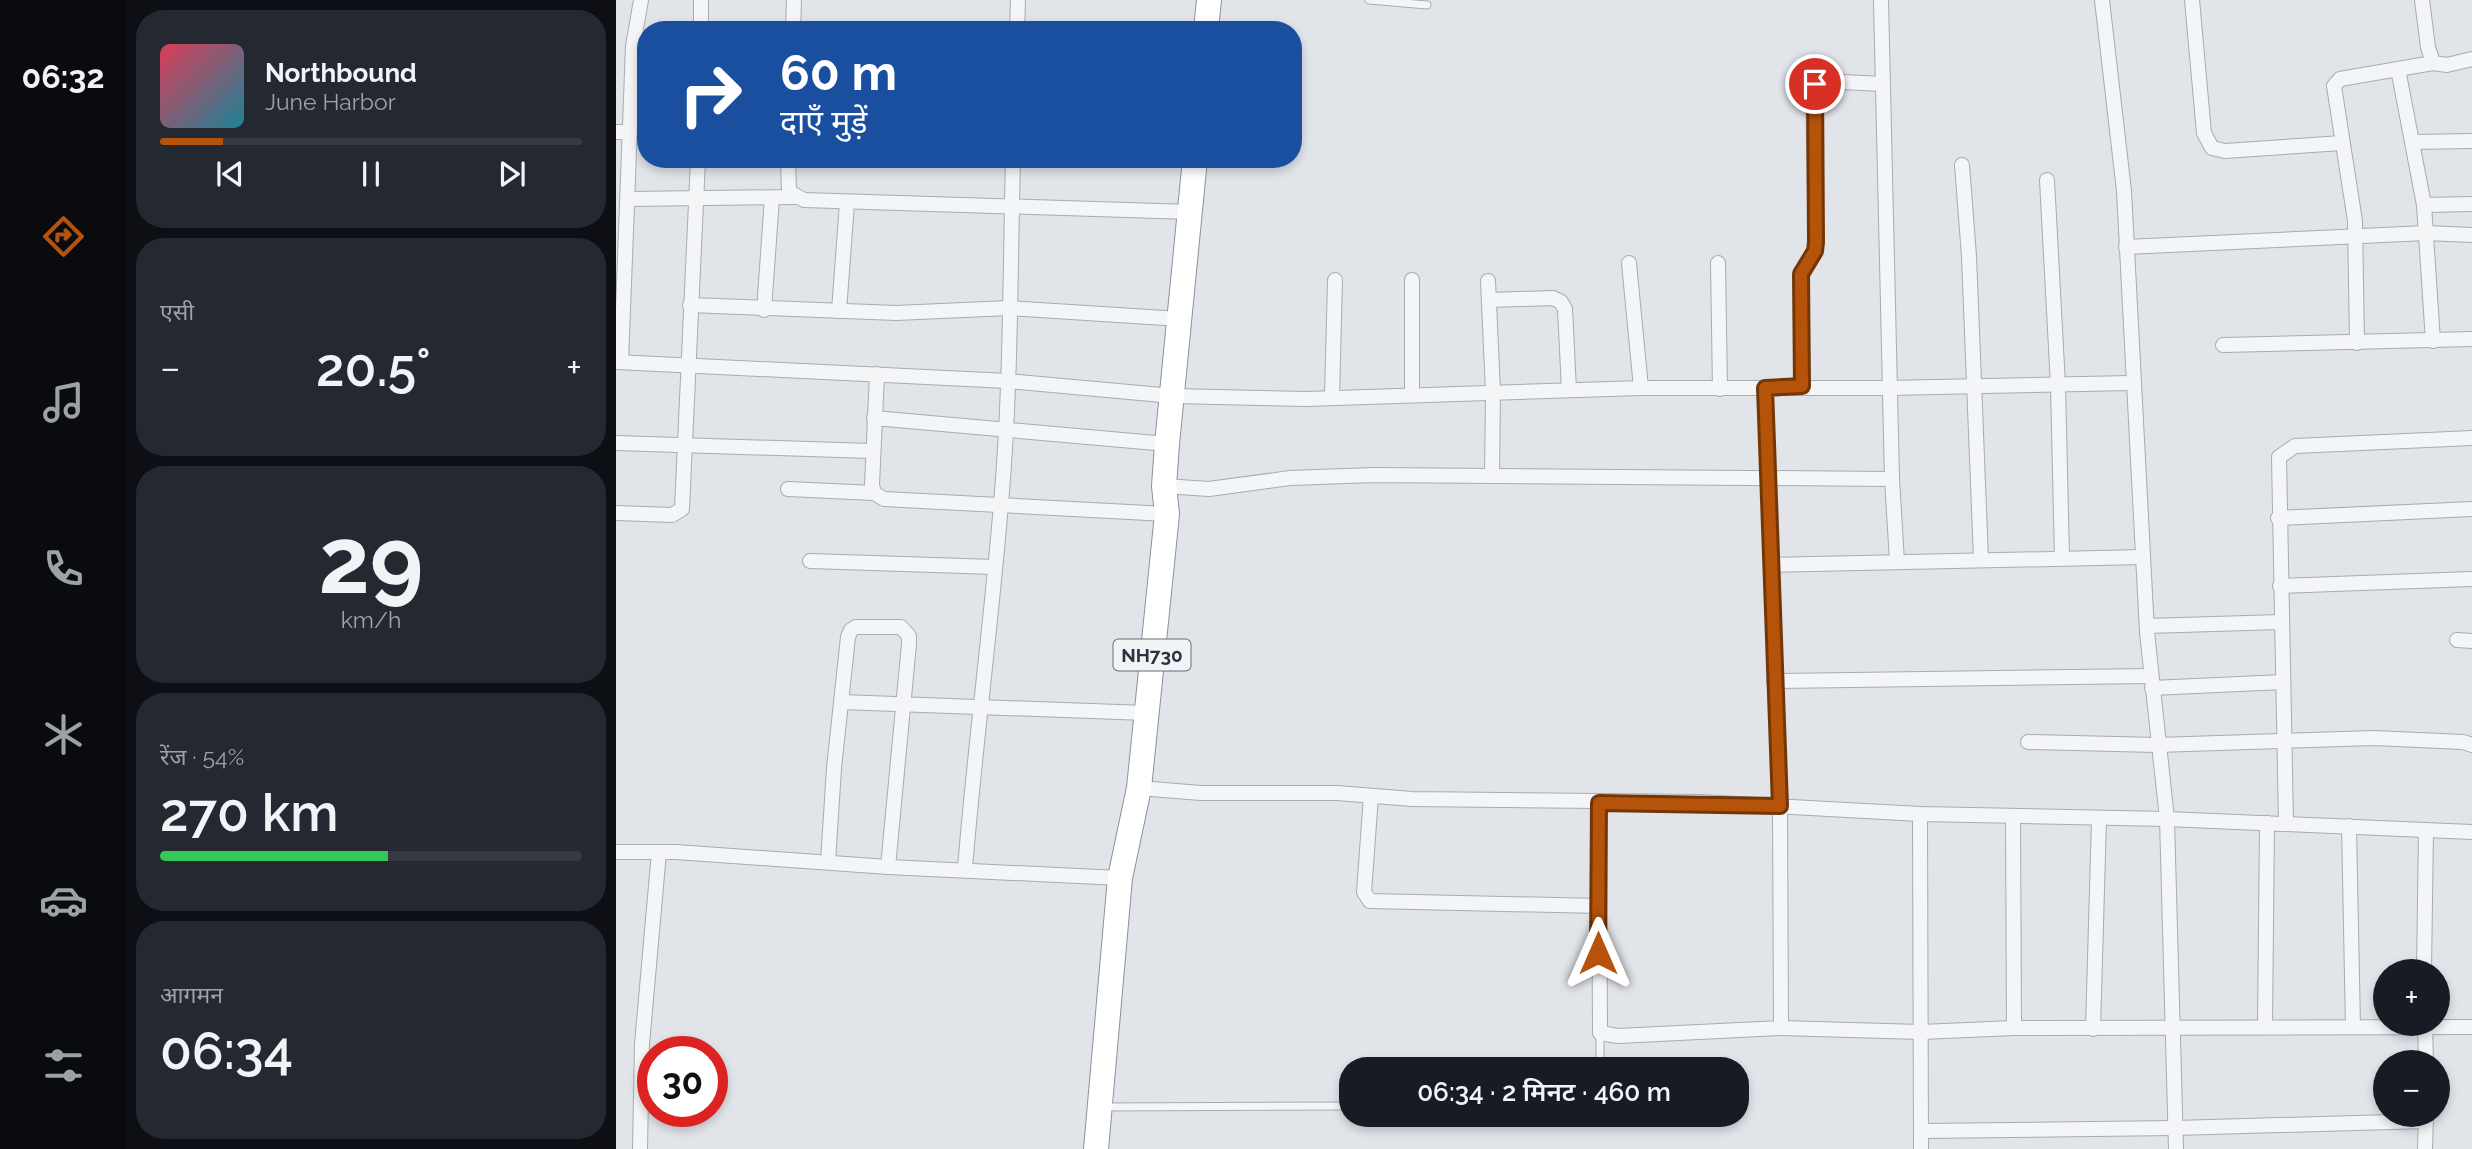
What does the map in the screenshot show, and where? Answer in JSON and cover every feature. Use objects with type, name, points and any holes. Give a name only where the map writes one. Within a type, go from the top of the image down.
[{"type":"highway","points":[[1207,21],[1209,0]]},
{"type":"highway","name":"NH730","points":[[1097,1149],[1120,877],[1139,788],[1167,514],[1164,486],[1167,444],[1194,168]]},
{"type":"street","points":[[641,0],[641,21]]},
{"type":"street","points":[[701,0],[701,21]]},
{"type":"street","points":[[793,21],[794,0]]},
{"type":"street","points":[[1017,21],[1018,0]]},
{"type":"street","points":[[1881,0],[1888,388],[1897,562]]},
{"type":"street","points":[[2102,0],[2124,191],[2131,383],[2147,626],[2157,745],[2167,819],[2176,1149]]},
{"type":"street","points":[[2192,0],[2204,133],[2212,148],[2225,151],[2342,143]]},
{"type":"street","points":[[2422,0],[2428,47],[2433,63]]},
{"type":"street","points":[[2357,343],[2356,236],[2334,97],[2336,81],[2433,63],[2446,65],[2472,59]]},
{"type":"street","points":[[637,61],[623,132],[624,207],[619,362],[1009,381],[1173,396],[1332,398],[1641,388],[1888,388],[2131,383]]},
{"type":"street","points":[[2398,69],[2424,205],[2433,341]]},
{"type":"street","points":[[1802,386],[1801,274],[1815,251],[1816,242],[1813,88],[1822,81],[1884,84]]},
{"type":"street","points":[[2414,142],[2472,141]]},
{"type":"street","points":[[1962,166],[1981,559]]},
{"type":"street","points":[[616,513],[672,515],[680,511],[686,446],[698,168]]},
{"type":"street","points":[[788,168],[787,183],[789,192],[794,197]]},
{"type":"street","points":[[965,868],[978,707],[1002,503],[1009,381],[1013,168]]},
{"type":"street","points":[[2047,180],[2058,385],[2062,558]]},
{"type":"street","points":[[624,207],[697,199],[794,197],[847,203],[1190,212]]},
{"type":"street","points":[[764,310],[772,198]]},
{"type":"street","points":[[839,311],[847,203]]},
{"type":"street","points":[[2424,205],[2472,204]]},
{"type":"street","points":[[2126,247],[2426,233],[2472,235]]},
{"type":"street","points":[[1629,263],[1641,388]]},
{"type":"street","points":[[1718,263],[1720,389]]},
{"type":"street","points":[[1332,398],[1335,280]]},
{"type":"street","points":[[1412,280],[1412,395]]},
{"type":"street","points":[[1488,281],[1493,392],[1492,476]]},
{"type":"street","points":[[1489,300],[1553,298],[1561,302],[1565,309],[1569,390]]},
{"type":"street","points":[[690,305],[764,310],[896,313],[1009,308],[1180,319]]},
{"type":"street","points":[[2223,345],[2472,340]]},
{"type":"street","points":[[874,493],[871,451],[877,374]]},
{"type":"street","points":[[1765,388],[1780,806],[1781,1028]]},
{"type":"street","points":[[874,418],[1167,444]]},
{"type":"street","points":[[2286,823],[2278,518],[2279,457],[2294,446],[2472,438]]},
{"type":"street","points":[[616,443],[871,451]]},
{"type":"street","points":[[1164,486],[1209,489],[1290,478],[1374,475],[1892,479]]},
{"type":"street","points":[[788,489],[874,493],[884,499],[1002,503],[1167,514]]},
{"type":"street","points":[[2278,518],[2472,509]]},
{"type":"street","points":[[1771,565],[2143,557]]},
{"type":"street","points":[[810,561],[995,566]]},
{"type":"street","points":[[2280,586],[2472,579]]},
{"type":"street","points":[[2147,626],[2281,622]]},
{"type":"street","points":[[828,862],[841,702],[851,630],[856,627],[901,627],[909,636],[888,867]]},
{"type":"street","points":[[1774,681],[2283,682]]},
{"type":"street","points":[[841,702],[1146,713]]},
{"type":"street","points":[[2028,742],[2157,745],[2374,738],[2463,742],[2472,745]]},
{"type":"street","points":[[1139,788],[1780,806],[1920,814],[2167,819],[2472,832]]},
{"type":"street","points":[[1371,796],[1364,892],[1370,901],[1599,906]]},
{"type":"street","points":[[1599,803],[1600,1034],[1618,1036],[1781,1028],[1921,1032],[2014,1028],[2173,1030],[2373,1027]]},
{"type":"street","points":[[1920,814],[1921,1149]]},
{"type":"street","points":[[2013,816],[2014,1028]]},
{"type":"street","points":[[2093,1029],[2099,819]]},
{"type":"street","points":[[2265,1027],[2267,823]]},
{"type":"street","points":[[2349,826],[2353,1027]]},
{"type":"street","points":[[2424,959],[2426,830]]},
{"type":"street","points":[[616,852],[659,852],[888,867],[965,868],[1120,877]]},
{"type":"street","points":[[640,1149],[642,1044],[659,852]]},
{"type":"street","points":[[2450,1027],[2472,1027]]},
{"type":"street","points":[[1921,1130],[2175,1128],[2373,1120]]},
{"type":"street","points":[[2426,1127],[2426,1149]]},
{"type":"lane","points":[[1369,0],[1427,5]]},
{"type":"lane","points":[[1600,1034],[1600,1057]]},
{"type":"lane","points":[[1100,1107],[1339,1106]]},
{"type":"route","points":[[1598,953],[1599,803],[1701,802],[1780,806],[1765,388],[1802,386],[1801,274],[1815,251],[1816,242],[1815,84]]}]
